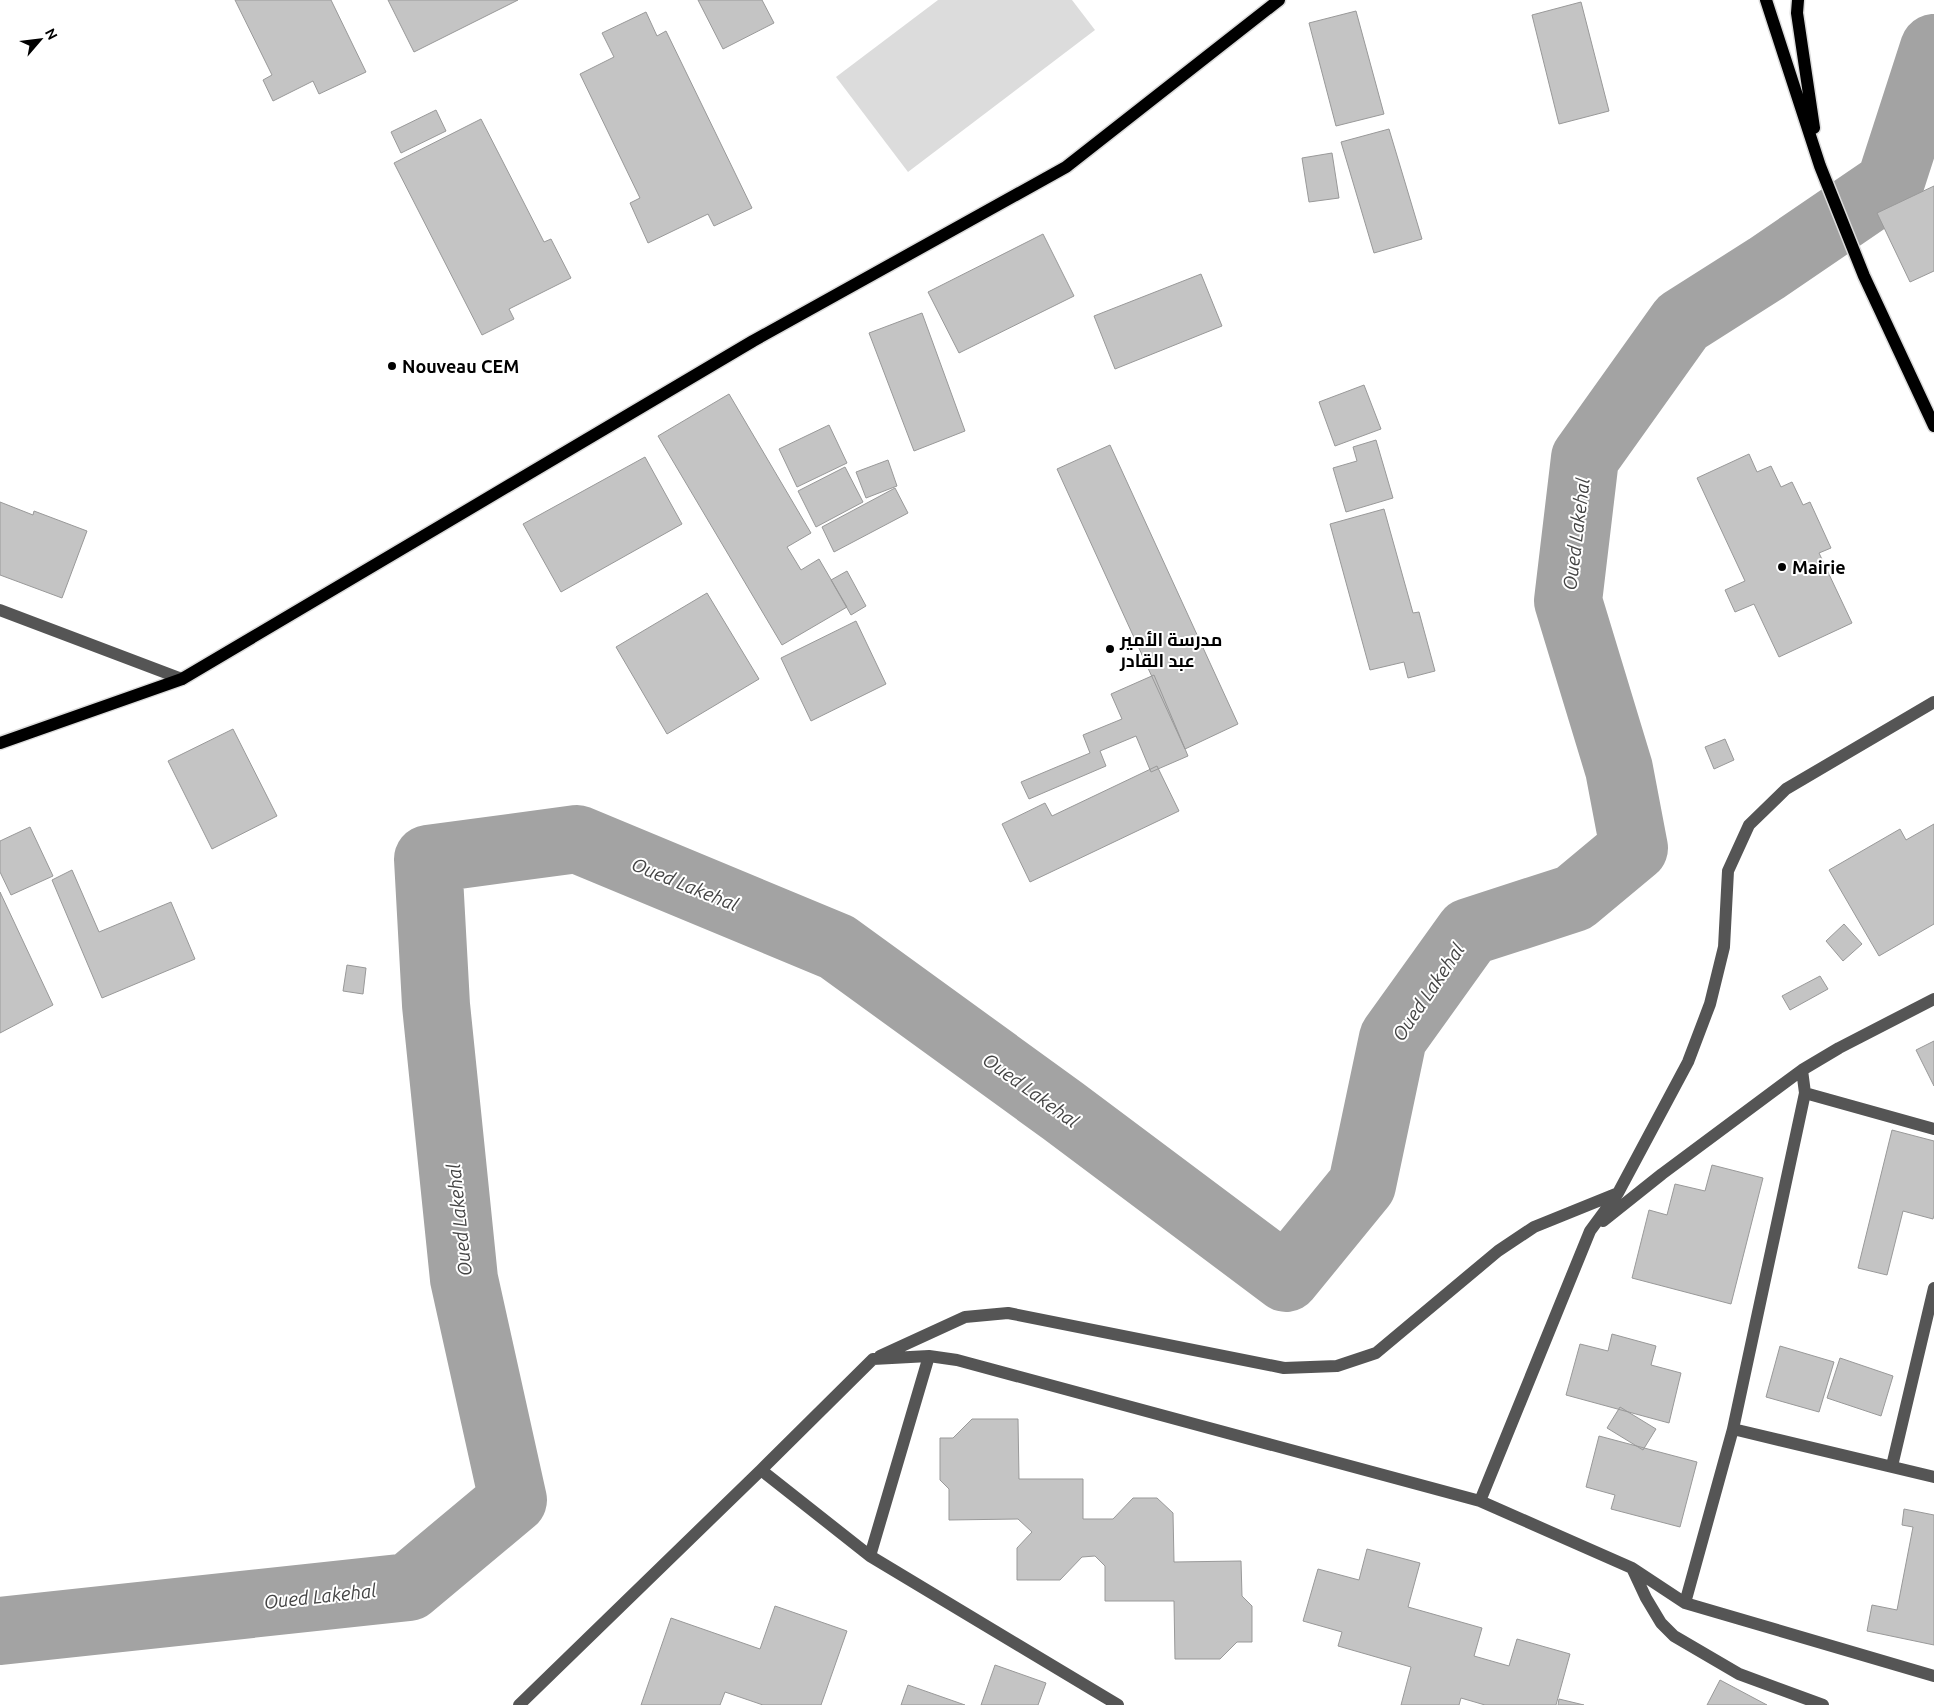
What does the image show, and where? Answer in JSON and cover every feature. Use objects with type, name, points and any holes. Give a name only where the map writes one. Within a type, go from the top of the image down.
[{"type":"main road","points":[[0,743],[182,679],[753,341],[1066,167],[1279,0]]},
{"type":"main road","points":[[1766,0],[1820,166],[1864,276],[1934,426]]},
{"type":"main road","points":[[1798,0],[1797,13],[1820,166]]},
{"type":"street","points":[[0,610],[182,679]]},
{"type":"street","points":[[1480,1501],[1590,1231],[1618,1193],[1688,1062],[1710,1004],[1724,947],[1728,871],[1749,826],[1786,789],[1934,702]]},
{"type":"street","points":[[1590,1231],[1662,1174],[1802,1070],[1839,1048],[1934,999]]},
{"type":"street","points":[[1685,1603],[1732,1429],[1805,1093],[1802,1070]]},
{"type":"street","points":[[1805,1093],[1934,1129]]},
{"type":"street","points":[[519,1705],[873,1359],[965,1317],[1008,1313],[1284,1368],[1337,1366],[1376,1353],[1498,1251],[1534,1227],[1618,1193]]},
{"type":"street","points":[[1892,1466],[1934,1288]]},
{"type":"street","points":[[873,1359],[929,1356],[957,1360],[1480,1501],[1632,1568],[1685,1603],[1934,1676]]},
{"type":"street","points":[[870,1556],[929,1356]]},
{"type":"street","points":[[1732,1429],[1934,1477]]},
{"type":"street","points":[[761,1470],[870,1556],[1118,1705]]},
{"type":"street","points":[[1632,1568],[1660,1624],[1674,1636],[1739,1674],[1824,1705]]},
{"type":"shaded area","points":[[938,0],[1072,0],[1095,30],[908,172],[836,77]]},
{"type":"building","points":[[235,0],[331,0],[366,72],[319,94],[313,81],[273,101],[263,80],[272,75]]},
{"type":"building","points":[[388,0],[518,0],[414,52]]},
{"type":"building","points":[[698,0],[762,0],[774,23],[723,49]]},
{"type":"building","points":[[1581,2],[1609,111],[1559,124],[1532,15]]},
{"type":"building","points":[[1356,11],[1384,114],[1336,126],[1309,23]]},
{"type":"building","points":[[646,12],[657,36],[666,31],[752,208],[714,226],[708,214],[648,243],[630,203],[640,198],[580,74],[614,57],[602,33]]},
{"type":"building","points":[[436,110],[446,131],[401,153],[391,132]]},
{"type":"building","points":[[481,119],[544,242],[551,239],[571,278],[509,309],[514,319],[482,335],[394,163]]},
{"type":"building","points":[[1389,129],[1422,239],[1374,253],[1341,142]]},
{"type":"building","points":[[1332,153],[1339,198],[1309,202],[1302,158]]},
{"type":"building","points":[[1934,186],[1934,271],[1910,282],[1877,213]]},
{"type":"building","points":[[1043,234],[1074,296],[959,353],[928,292]]},
{"type":"building","points":[[1201,274],[1222,326],[1115,369],[1094,316]]},
{"type":"building","points":[[922,313],[965,431],[914,451],[869,333]]},
{"type":"building","points":[[1364,385],[1381,429],[1335,446],[1319,402]]},
{"type":"building","points":[[729,394],[811,533],[787,547],[801,570],[819,559],[847,607],[782,645],[658,436]]},
{"type":"building","points":[[829,425],[847,463],[797,487],[779,449]]},
{"type":"building","points":[[1376,440],[1393,498],[1346,512],[1333,468],[1357,461],[1353,447]]},
{"type":"building","points":[[1110,445],[1238,724],[1185,749],[1057,469]]},
{"type":"building","name":"Mairie","points":[[1749,454],[1757,472],[1771,466],[1781,487],[1792,482],[1803,505],[1810,502],[1831,548],[1819,553],[1852,623],[1779,657],[1754,604],[1735,612],[1725,590],[1745,581],[1697,478]]},
{"type":"building","points":[[645,457],[682,524],[561,592],[523,524]]},
{"type":"building","points":[[888,460],[897,486],[866,498],[856,472]]},
{"type":"building","points":[[845,467],[863,502],[816,527],[798,491]]},
{"type":"building","points":[[895,488],[908,513],[834,552],[822,527]]},
{"type":"building","points":[[0,502],[33,515],[34,511],[87,531],[62,598],[0,575]]},
{"type":"building","points":[[1384,509],[1413,613],[1419,612],[1435,671],[1408,678],[1404,662],[1370,670],[1330,524]]},
{"type":"building","points":[[847,571],[866,606],[851,615],[831,580]]},
{"type":"building","points":[[707,593],[759,679],[667,734],[616,647]]},
{"type":"building","points":[[856,621],[886,684],[811,721],[781,658]]},
{"type":"building","points":[[1154,675],[1188,756],[1151,772],[1136,736],[1100,751],[1106,766],[1029,799],[1021,782],[1090,753],[1083,735],[1122,719],[1111,694]]},
{"type":"building","points":[[233,729],[277,816],[212,849],[168,761]]},
{"type":"building","points":[[1725,739],[1734,760],[1714,769],[1705,747]]},
{"type":"building","points":[[1157,766],[1179,811],[1030,882],[1002,824],[1045,803],[1052,816]]},
{"type":"building","points":[[1934,824],[1934,924],[1879,956],[1829,870],[1900,829],[1906,840]]},
{"type":"building","points":[[30,827],[53,876],[11,895],[0,872],[0,841]]},
{"type":"building","points":[[72,870],[99,932],[171,902],[195,959],[102,998],[52,880]]},
{"type":"building","points":[[0,892],[53,1005],[0,1033]]},
{"type":"building","points":[[1844,924],[1862,944],[1843,961],[1826,941]]},
{"type":"building","points":[[347,965],[366,968],[363,994],[343,991]]},
{"type":"building","points":[[1820,976],[1828,989],[1790,1010],[1782,996]]},
{"type":"building","points":[[1934,1041],[1934,1086],[1916,1050]]},
{"type":"building","points":[[1892,1130],[1934,1141],[1934,1215],[1933,1219],[1903,1211],[1887,1275],[1858,1268]]},
{"type":"building","points":[[1712,1165],[1763,1178],[1731,1304],[1632,1278],[1649,1210],[1667,1215],[1675,1184],[1705,1191]]},
{"type":"building","points":[[1612,1334],[1656,1346],[1651,1365],[1681,1373],[1669,1423],[1566,1395],[1580,1344],[1608,1351]]},
{"type":"building","points":[[1780,1346],[1834,1362],[1819,1412],[1766,1397]]},
{"type":"building","points":[[1840,1358],[1893,1376],[1881,1416],[1827,1398]]},
{"type":"building","points":[[1620,1407],[1656,1429],[1643,1450],[1607,1428]]},
{"type":"building","points":[[972,1419],[1018,1419],[1019,1479],[1083,1479],[1083,1519],[1113,1519],[1133,1498],[1157,1498],[1173,1513],[1174,1562],[1241,1561],[1242,1596],[1252,1606],[1252,1642],[1237,1642],[1220,1659],[1175,1659],[1174,1601],[1105,1601],[1105,1566],[1095,1556],[1082,1557],[1060,1580],[1017,1580],[1017,1548],[1032,1532],[1018,1519],[949,1520],[949,1489],[940,1480],[940,1438],[953,1438]]},
{"type":"building","points":[[1599,1436],[1697,1462],[1680,1527],[1611,1509],[1615,1495],[1586,1487]]},
{"type":"building","points":[[1904,1509],[1934,1515],[1934,1645],[1867,1631],[1872,1605],[1897,1610],[1913,1527],[1902,1525]]},
{"type":"building","points":[[1367,1549],[1420,1563],[1408,1607],[1482,1628],[1474,1656],[1509,1666],[1517,1639],[1570,1654],[1556,1705],[1485,1705],[1461,1698],[1459,1705],[1401,1705],[1411,1667],[1338,1646],[1342,1632],[1303,1621],[1318,1569],[1359,1580]]},
{"type":"building","points":[[775,1606],[847,1631],[821,1705],[763,1705],[725,1692],[720,1705],[641,1705],[671,1618],[760,1649]]},
{"type":"building","points":[[995,1665],[1046,1683],[1038,1705],[981,1705]]},
{"type":"building","points":[[1720,1680],[1767,1705],[1707,1705]]},
{"type":"building","points":[[908,1685],[965,1705],[901,1705]]},
{"type":"building","points":[[1559,1699],[1584,1705],[1558,1705]]},
{"type":"waterway","name":"Oued Lakehal","points":[[0,1631],[409,1587],[513,1500],[464,1279],[436,1005],[428,859],[577,839],[837,947],[1063,1111],[1286,1278],[1362,1185],[1393,1038],[1469,932],[1574,898],[1634,848],[1619,769],[1568,601],[1585,458],[1682,322],[1767,268],[1890,184],[1934,48]]},
{"type":"place","name":"Nouveau CEM","points":[[392,366]]},
{"type":"place","name":"Mairie","points":[[1782,567]]},
{"type":"place","name":"مدرسة الأمير عبد القادر","points":[[1110,649]]}]
